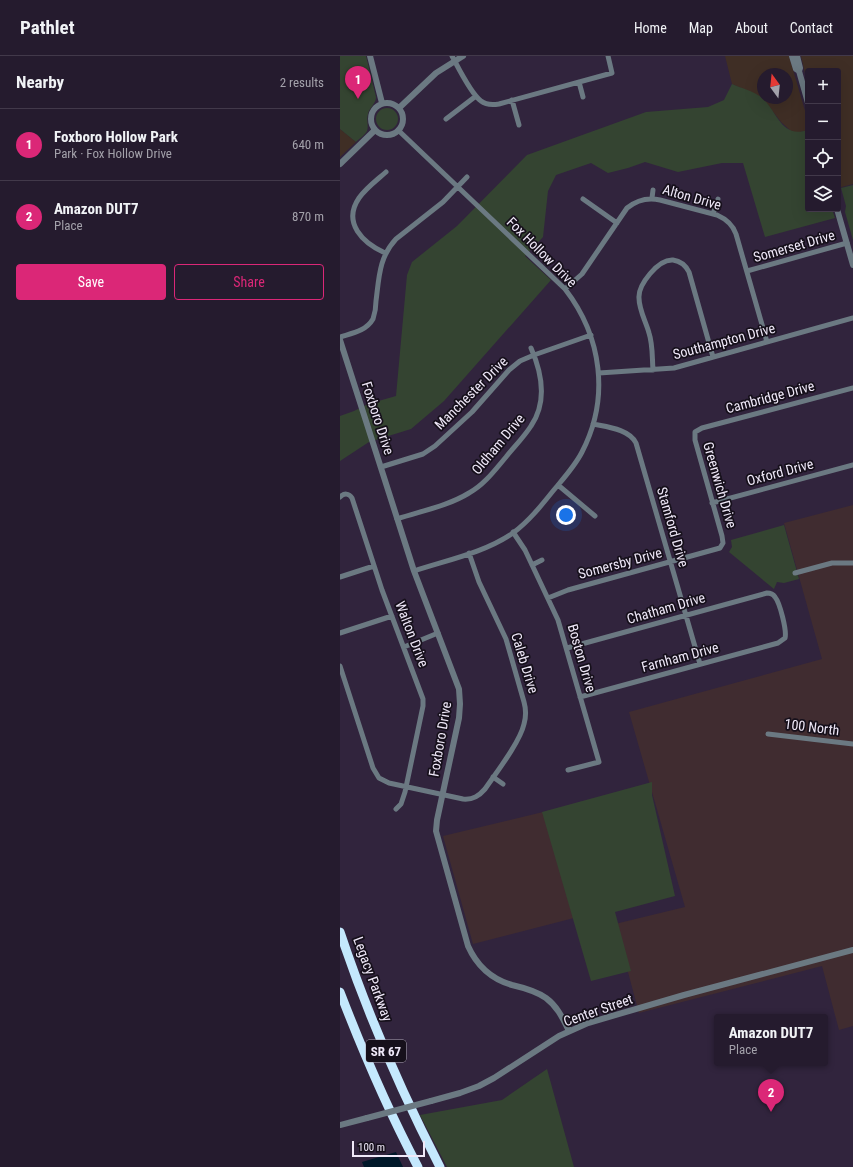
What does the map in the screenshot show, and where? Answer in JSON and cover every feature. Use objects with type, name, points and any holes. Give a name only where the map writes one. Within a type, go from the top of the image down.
[{"type":"highway","name":"Legacy Parkway","points":[[340,932],[350,963],[376,1029],[412,1111],[440,1167]]},
{"type":"highway","name":"SR 67","points":[[340,992],[357,1037],[393,1118],[418,1167]]},
{"type":"street","points":[[370,56],[382,103]]},
{"type":"street","points":[[399,108],[453,58],[463,56]]},
{"type":"street","points":[[453,58],[476,96],[482,102],[499,104],[612,73],[608,56]]},
{"type":"street","points":[[792,56],[796,69],[799,71]]},
{"type":"street","points":[[797,56],[800,68],[799,71],[805,93]]},
{"type":"street","points":[[579,82],[583,97]]},
{"type":"street","points":[[446,119],[476,96]]},
{"type":"street","points":[[512,100],[519,125]]},
{"type":"street","points":[[382,103],[393,104],[399,108],[403,119],[398,130],[388,135],[381,134],[375,130],[371,122],[371,116],[375,108],[382,103]]},
{"type":"street","points":[[340,164],[375,130]]},
{"type":"street","name":"Fox Hollow Drive","points":[[398,130],[565,289],[580,311],[591,335],[599,373],[599,397],[593,424],[581,453],[534,515],[513,532],[497,542],[414,571]]},
{"type":"street","points":[[385,253],[370,246],[360,237],[356,229],[354,216],[358,199],[386,172]]},
{"type":"street","points":[[340,339],[363,330],[373,319],[380,267],[385,253],[396,239],[439,206],[467,177]]},
{"type":"street","points":[[652,198],[653,190]]},
{"type":"street","name":"Alton Drive","points":[[565,289],[582,274],[617,222],[631,205],[638,201],[652,198],[713,214],[723,218],[735,231],[767,342]]},
{"type":"street","points":[[583,199],[617,222]]},
{"type":"street","points":[[713,214],[718,199]]},
{"type":"street","points":[[839,212],[853,265]]},
{"type":"street","name":"Somerset Drive","points":[[747,271],[847,243]]},
{"type":"street","points":[[653,370],[650,338],[640,304],[639,295],[642,287],[655,268],[665,261],[672,260],[681,263],[689,272],[713,357]]},
{"type":"street","name":"Southampton Drive","points":[[599,373],[674,368],[853,318]]},
{"type":"street","name":"Manchester Drive","points":[[381,467],[423,454],[435,446],[472,412],[512,367],[520,361],[591,335]]},
{"type":"street","name":"Foxboro Drive","points":[[340,339],[414,571],[456,680],[460,699],[459,718],[436,824],[437,837],[465,939],[471,953],[482,968],[493,977],[505,983],[532,990],[548,999],[558,1011],[569,1031]]},
{"type":"street","points":[[531,348],[534,355]]},
{"type":"street","name":"Oldham Drive","points":[[397,518],[456,500],[474,490],[489,477],[529,430],[539,410],[542,391],[540,373],[534,355]]},
{"type":"street","name":"Cambridge Drive","points":[[695,432],[702,428],[853,388]]},
{"type":"street","name":"Stamford Drive","points":[[593,424],[627,433],[634,439],[700,664]]},
{"type":"street","name":"Greenwich Drive","points":[[695,432],[695,440],[722,536],[722,546]]},
{"type":"street","name":"Oxford Drive","points":[[712,503],[853,465]]},
{"type":"street","points":[[558,485],[595,516]]},
{"type":"street","name":"Walton Drive","points":[[340,497],[348,494],[352,498],[374,566],[421,692],[423,703],[403,800],[396,809]]},
{"type":"street","name":"Boston Drive","points":[[513,532],[524,547],[558,620],[598,762],[568,770]]},
{"type":"street","name":"Somersby Drive","points":[[548,598],[568,590],[715,550],[722,546]]},
{"type":"street","name":"Caleb Drive","points":[[442,795],[463,799],[473,798],[482,792],[521,734],[526,711],[506,639],[479,582],[469,553]]},
{"type":"street","points":[[532,565],[542,560]]},
{"type":"street","points":[[795,573],[832,563],[853,563]]},
{"type":"street","points":[[340,577],[374,566]]},
{"type":"street","name":"Chatham Drive","points":[[566,648],[764,593],[772,594],[777,600],[786,630],[784,638]]},
{"type":"street","points":[[340,632],[392,616]]},
{"type":"street","points":[[404,647],[438,633]]},
{"type":"street","name":"Farnham Drive","points":[[580,697],[778,643],[784,638]]},
{"type":"street","points":[[340,666],[375,772],[379,778],[385,782],[442,795]]},
{"type":"street","name":"100 North","points":[[768,734],[853,744]]},
{"type":"street","points":[[493,777],[503,784]]},
{"type":"street","name":"Center Street","points":[[340,1125],[460,1093],[479,1086],[569,1031],[596,1020],[675,997],[853,950]]},
{"type":"shaded area","points":[[725,56],[789,56],[793,68],[757,68],[757,95],[732,84]]},
{"type":"shaded area","points":[[801,56],[853,56],[853,184],[841,187],[841,68],[805,68],[805,74]]},
{"type":"shaded area","points":[[793,70],[805,111],[805,131],[796,133],[791,131],[781,122],[767,104],[793,104]]},
{"type":"shaded area","points":[[340,129],[356,142],[340,157]]},
{"type":"shaded area","points":[[853,505],[853,1026],[839,1030],[822,966],[639,1013],[615,924],[685,907],[629,712],[822,659],[784,523]]},
{"type":"shaded area","points":[[543,812],[574,918],[473,944],[443,836]]},
{"type":"green space","points":[[340,56],[366,56],[376,97],[375,102],[368,114],[367,131],[356,142],[340,129]]},
{"type":"green space","points":[[732,84],[751,91],[757,94],[757,104],[768,104],[785,127],[791,131],[805,131],[805,212],[833,212],[835,218],[765,237],[743,163],[722,163],[678,172],[645,162],[608,173],[591,163],[556,175],[548,191],[543,237],[525,256],[551,280],[444,401],[411,429],[369,442],[340,461],[340,416],[368,404],[396,396],[407,275],[412,262],[457,226],[527,155],[646,112],[708,107],[724,100]]},
{"type":"green space","points":[[387,108],[395,111],[398,119],[395,127],[387,130],[379,127],[376,119],[379,111]]},
{"type":"green space","points":[[853,185],[853,240],[845,212],[846,206],[841,188]]},
{"type":"green space","points":[[784,525],[799,579],[784,583],[777,582],[774,589],[729,552],[732,547],[731,540]]},
{"type":"green space","points":[[652,782],[652,795],[675,896],[615,912],[631,971],[591,981],[542,812]]},
{"type":"green space","points":[[547,1069],[574,1167],[447,1167],[420,1115],[502,1100]]},
{"type":"water","points":[[396,1152],[403,1167],[364,1167],[362,1162]]},
{"type":"place","name":"Foxboro Hollow Park","points":[[358,99]]},
{"type":"place","name":"Amazon DUT7","points":[[771,1112]]}]
